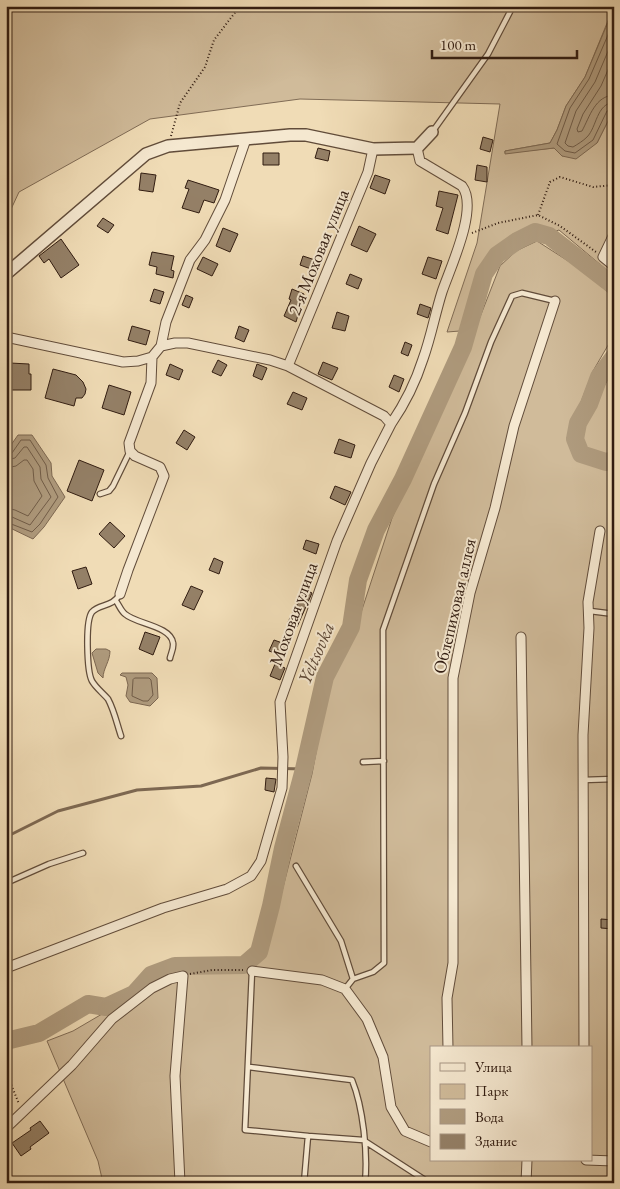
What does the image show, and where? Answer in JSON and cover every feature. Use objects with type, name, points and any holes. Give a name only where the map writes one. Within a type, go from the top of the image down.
[{"type":"street","points":[[6,274],[146,154],[168,146],[290,134],[306,135],[373,148],[418,148],[432,132]]},
{"type":"street","points":[[6,337],[123,362],[138,361],[152,357],[161,346],[166,322],[190,260],[205,240],[225,200],[246,139]]},
{"type":"street","name":"2-я Моховая улица","points":[[288,366],[368,172],[373,148]]},
{"type":"street","name":"Моховая улица","points":[[6,968],[163,908],[226,889],[251,876],[261,862],[282,788],[284,757],[280,702],[337,541],[371,462],[398,413],[423,360],[442,292],[463,236],[466,215],[466,190],[420,161],[418,148]]},
{"type":"street","points":[[614,234],[603,257],[614,266]]},
{"type":"street","name":"Облепиховая аллея","points":[[448,1046],[448,998],[452,963],[453,678],[470,594],[495,508],[514,426],[555,301]]},
{"type":"street","points":[[161,346],[188,343],[270,360],[288,366],[384,416],[391,424]]},
{"type":"street","points":[[118,598],[164,476],[160,467],[135,456],[130,451],[129,444],[151,383],[152,357]]},
{"type":"street","points":[[584,1046],[583,780],[585,692],[590,611],[588,602],[600,531]]},
{"type":"street","points":[[521,637],[528,1046]]},
{"type":"street","points":[[252,971],[322,980],[345,989],[367,1019],[383,1057],[391,1107],[405,1131],[430,1142]]},
{"type":"street","points":[[6,1128],[72,1065],[112,1019],[152,988],[170,979],[183,976],[174,1076],[180,1183]]},
{"type":"street","points":[[592,1160],[614,1161]]},
{"type":"street","points":[[526,1183],[527,1162]]},
{"type":"lane","points":[[432,132],[488,54],[513,6]]},
{"type":"lane","points":[[345,989],[353,979],[373,972],[384,963],[384,630],[434,484],[465,413],[491,342],[512,296],[522,293],[555,301]]},
{"type":"lane","points":[[100,494],[109,491],[113,486],[130,451]]},
{"type":"lane","points":[[121,736],[110,704],[92,681],[88,667],[88,623],[91,613],[118,598],[123,613],[166,632],[172,638],[174,645],[170,658]]},
{"type":"lane","points":[[590,611],[614,614]]},
{"type":"lane","points":[[363,762],[384,761]]},
{"type":"lane","points":[[583,780],[614,779]]},
{"type":"lane","points":[[6,883],[49,864],[82,853]]},
{"type":"lane","points":[[296,866],[341,941],[353,979]]},
{"type":"lane","points":[[252,971],[245,1130],[364,1140],[428,1182],[458,1183]]},
{"type":"lane","points":[[249,1067],[352,1080],[359,1097],[367,1162],[366,1183]]},
{"type":"lane","points":[[304,1183],[308,1136]]},
{"type":"path","points":[[168,146],[180,103],[205,67],[214,40],[240,6]]},
{"type":"path","points":[[538,214],[550,182],[560,177],[593,187],[614,185]]},
{"type":"path","points":[[463,236],[498,224],[538,214],[560,226],[603,257]]},
{"type":"path","points":[[183,976],[212,970],[237,969],[252,971]]},
{"type":"path","points":[[6,1072],[16,1100],[24,1112]]},
{"type":"green space","points":[[6,6],[614,6],[585,77],[566,106],[550,143],[505,151],[505,153],[554,148],[562,156],[597,143],[614,109],[614,276],[559,230],[520,243],[485,275],[460,331],[447,332],[477,243],[500,104],[300,99],[150,119],[19,192],[6,220]]},
{"type":"green space","points":[[537,241],[579,268],[614,297],[614,335],[593,371],[567,438],[579,461],[608,470],[614,468],[614,1183],[103,1183],[98,1161],[47,1041],[73,1031],[114,1007],[186,972],[245,971],[266,954],[312,774],[329,684],[354,634],[392,518],[460,368],[500,266],[516,251]]},
{"type":"green space","points":[[614,368],[614,453],[606,456],[585,449],[580,438],[583,425]]},
{"type":"water","points":[[614,8],[614,109],[597,143],[576,159],[562,156],[554,148],[505,154],[505,151],[550,143],[566,106],[585,77]]},
{"type":"water","points":[[18,435],[32,435],[51,463],[52,476],[65,497],[33,539],[6,526],[6,452]]},
{"type":"water","points":[[96,649],[110,651],[103,678],[98,673],[92,653]]},
{"type":"water","points":[[122,673],[152,673],[157,678],[158,698],[150,706],[130,702],[126,696],[128,685],[126,677],[120,675]]},
{"type":"building","points":[[483,137],[493,140],[490,152],[480,149]]},
{"type":"building","points":[[318,148],[330,151],[328,161],[315,158]]},
{"type":"building","points":[[263,153],[279,153],[279,165],[263,165]]},
{"type":"building","points":[[477,165],[487,167],[487,182],[475,180]]},
{"type":"building","points":[[141,173],[156,175],[153,192],[139,190]]},
{"type":"building","points":[[375,175],[390,180],[385,194],[370,188]]},
{"type":"building","points":[[188,180],[219,190],[214,203],[204,200],[199,213],[182,208],[189,189],[185,188]]},
{"type":"building","points":[[439,191],[458,195],[448,234],[436,230],[443,208],[436,206]]},
{"type":"building","points":[[103,218],[114,225],[108,233],[97,226]]},
{"type":"building","points":[[359,226],[376,234],[367,252],[351,245]]},
{"type":"building","points":[[223,228],[238,234],[230,252],[216,246]]},
{"type":"building","points":[[61,239],[79,265],[61,278],[49,259],[44,263],[39,256]]},
{"type":"building","points":[[152,252],[174,256],[171,270],[174,271],[173,278],[156,274],[157,267],[149,265]]},
{"type":"building","points":[[303,256],[315,260],[311,269],[300,265]]},
{"type":"building","points":[[203,257],[218,264],[212,276],[197,269]]},
{"type":"building","points":[[428,257],[442,261],[436,279],[422,274]]},
{"type":"building","points":[[350,274],[362,279],[358,289],[346,284]]},
{"type":"building","points":[[154,289],[164,292],[160,304],[150,301]]},
{"type":"building","points":[[292,289],[304,294],[296,322],[284,316],[291,300],[289,299]]},
{"type":"building","points":[[186,295],[193,298],[189,308],[182,305]]},
{"type":"building","points":[[420,304],[431,308],[428,318],[417,314]]},
{"type":"building","points":[[337,312],[349,316],[345,331],[332,328]]},
{"type":"building","points":[[132,326],[150,331],[146,345],[128,340]]},
{"type":"building","points":[[239,326],[249,330],[244,342],[235,338]]},
{"type":"building","points":[[405,342],[412,345],[408,356],[401,353]]},
{"type":"building","points":[[218,360],[227,365],[221,376],[212,372]]},
{"type":"building","points":[[323,362],[338,368],[332,380],[318,374]]},
{"type":"building","points":[[10,363],[29,364],[31,390],[9,390]]},
{"type":"building","points":[[170,364],[183,370],[179,380],[166,375]]},
{"type":"building","points":[[257,364],[267,368],[262,380],[253,376]]},
{"type":"building","points":[[53,369],[76,375],[83,382],[86,389],[85,394],[82,398],[76,398],[74,406],[45,398]]},
{"type":"building","points":[[394,375],[404,379],[399,392],[389,387]]},
{"type":"building","points":[[109,385],[131,392],[124,415],[102,408]]},
{"type":"building","points":[[293,392],[307,398],[302,410],[287,404]]},
{"type":"building","points":[[184,430],[195,437],[187,450],[176,443]]},
{"type":"building","points":[[339,439],[355,445],[351,458],[334,453]]},
{"type":"building","points":[[79,460],[104,470],[92,501],[67,491]]},
{"type":"building","points":[[335,486],[351,492],[345,505],[330,498]]},
{"type":"building","points":[[110,522],[125,536],[114,548],[99,534]]},
{"type":"building","points":[[306,540],[319,544],[316,554],[303,549]]},
{"type":"building","points":[[214,558],[223,562],[219,574],[209,570]]},
{"type":"building","points":[[86,567],[92,584],[78,589],[72,571]]},
{"type":"building","points":[[191,586],[203,591],[194,610],[182,605]]},
{"type":"building","points":[[302,588],[312,593],[297,627],[288,622],[300,599],[297,598]]},
{"type":"building","points":[[145,632],[160,637],[153,655],[139,649]]},
{"type":"building","points":[[274,640],[288,645],[283,656],[269,651]]},
{"type":"building","points":[[275,664],[285,668],[280,680],[270,676]]},
{"type":"building","points":[[266,778],[276,779],[274,792],[265,790]]},
{"type":"building","points":[[601,919],[614,920],[614,929],[601,928]]},
{"type":"building","points":[[40,1121],[49,1133],[21,1156],[12,1143],[31,1130],[30,1128]]},
{"type":"waterway","name":"Yeltsovka","points":[[6,1041],[39,1033],[88,1004],[106,1007],[134,994],[151,975],[175,966],[244,965],[259,952],[325,677],[351,627],[358,580],[376,530],[403,479],[463,347],[484,274],[497,255],[517,241],[535,232],[549,236],[614,286]]},
{"type":"waterway","name":"Yeltsovka","points":[[614,357],[599,377],[589,404],[578,423],[575,439],[581,454],[606,462],[614,460]]},
{"type":"waterway","points":[[6,837],[58,811],[137,790],[201,786],[261,768],[304,769]]}]
